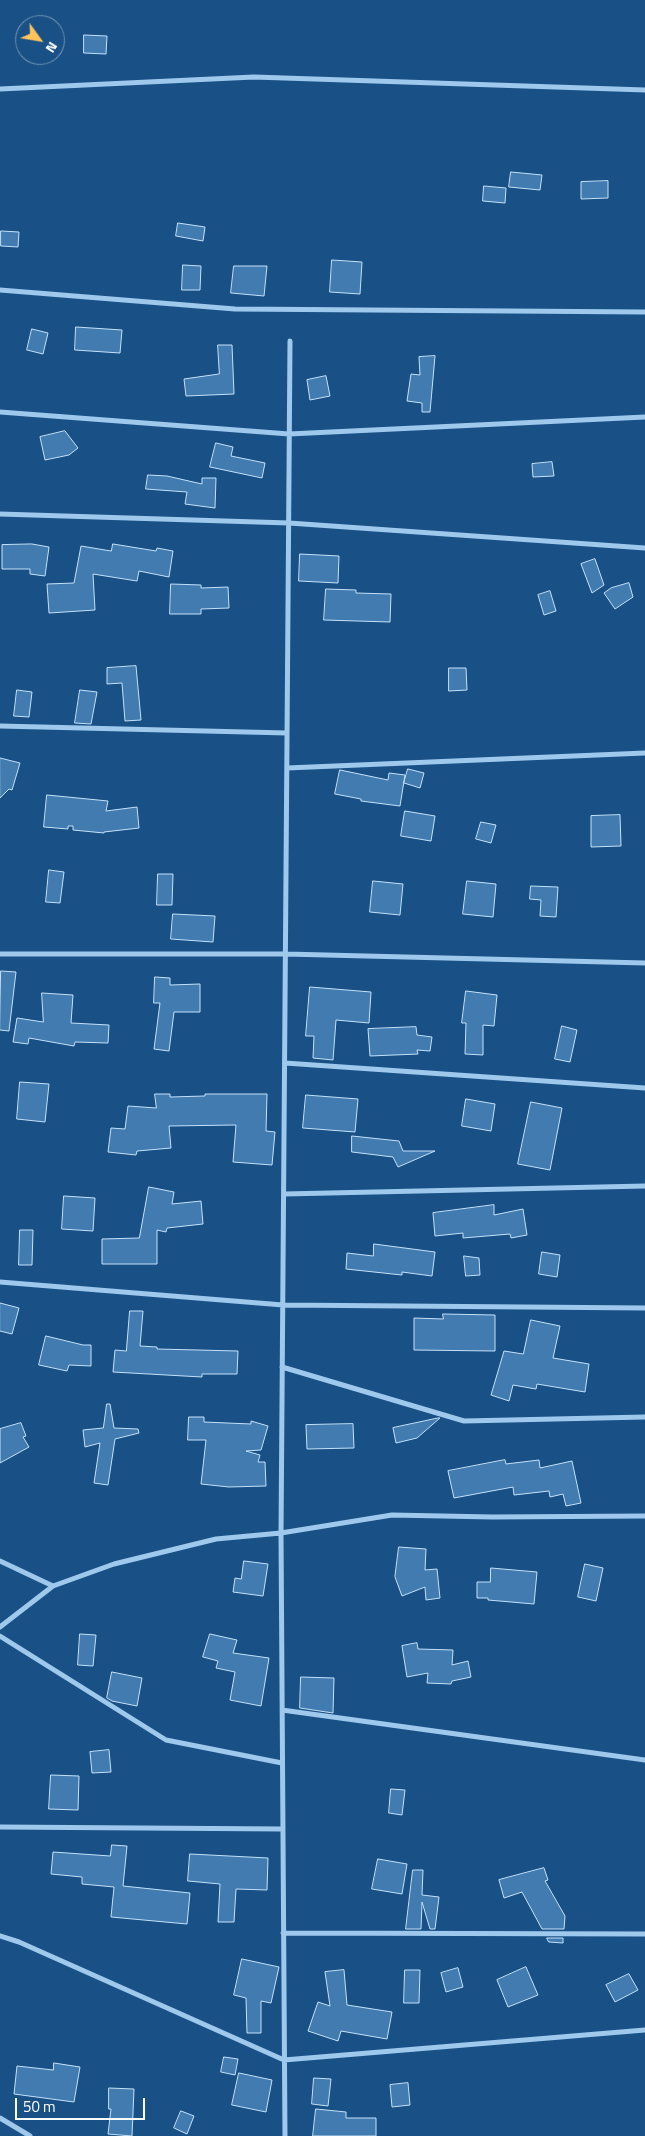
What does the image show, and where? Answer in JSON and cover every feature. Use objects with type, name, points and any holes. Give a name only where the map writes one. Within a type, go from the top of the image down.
[{"type":"street","points":[[0,89],[254,77],[645,90]]},
{"type":"street","points":[[0,290],[235,309],[645,312]]},
{"type":"street","points":[[285,2136],[281,1532],[290,341]]},
{"type":"street","points":[[0,412],[289,434],[645,417]]},
{"type":"street","points":[[0,514],[289,523],[645,548]]},
{"type":"street","points":[[0,726],[287,733]]},
{"type":"street","points":[[287,768],[645,753]]},
{"type":"street","points":[[0,954],[286,954],[645,963]]},
{"type":"street","points":[[285,1063],[645,1088]]},
{"type":"street","points":[[284,1194],[645,1186]]},
{"type":"street","points":[[0,1282],[283,1304],[645,1308]]},
{"type":"street","points":[[282,1367],[464,1421],[645,1417]]},
{"type":"street","points":[[0,1626],[53,1586],[114,1564],[216,1539],[281,1532],[392,1515],[492,1518],[645,1516]]},
{"type":"street","points":[[0,1561],[53,1586]]},
{"type":"street","points":[[0,1636],[166,1740],[282,1763]]},
{"type":"street","points":[[282,1710],[645,1760]]},
{"type":"street","points":[[0,1827],[283,1829]]},
{"type":"street","points":[[284,1933],[645,1934]]},
{"type":"street","points":[[0,1936],[19,1942],[284,2060],[645,2030]]},
{"type":"street","points":[[0,2118],[30,2136]]},
{"type":"building","points":[[84,35],[107,36],[106,54],[84,53]]},
{"type":"building","points":[[511,172],[542,175],[540,190],[509,187]]},
{"type":"building","points":[[608,181],[608,198],[581,199],[581,182]]},
{"type":"building","points":[[484,186],[506,188],[505,203],[483,201]]},
{"type":"building","points":[[178,223],[205,227],[203,241],[176,236]]},
{"type":"building","points":[[1,231],[19,232],[18,247],[1,246]]},
{"type":"building","points":[[332,260],[362,262],[360,294],[330,292]]},
{"type":"building","points":[[183,265],[201,266],[200,290],[182,290]]},
{"type":"building","points":[[234,266],[267,266],[264,296],[231,293]]},
{"type":"building","points":[[76,327],[122,330],[120,353],[75,350]]},
{"type":"building","points":[[32,329],[48,333],[43,354],[27,350]]},
{"type":"building","points":[[218,345],[232,345],[234,394],[186,396],[184,379],[219,374]]},
{"type":"building","points":[[435,356],[430,412],[422,412],[422,403],[407,401],[411,374],[420,375],[419,357]]},
{"type":"building","points":[[326,376],[330,396],[310,400],[307,380]]},
{"type":"building","points":[[65,431],[78,448],[69,455],[45,460],[40,437]]},
{"type":"building","points":[[216,443],[233,447],[231,456],[265,463],[262,478],[210,467]]},
{"type":"building","points":[[552,462],[554,476],[533,477],[532,464]]},
{"type":"building","points":[[148,475],[167,476],[202,484],[202,478],[216,478],[215,508],[185,504],[187,492],[146,489]]},
{"type":"building","points":[[32,544],[49,547],[45,576],[30,574],[30,569],[2,569],[2,545]]},
{"type":"building","points":[[113,544],[156,551],[157,548],[173,551],[169,577],[139,571],[137,581],[93,574],[95,610],[49,613],[47,584],[74,583],[81,546],[111,551]]},
{"type":"building","points":[[300,554],[339,556],[338,583],[299,581]]},
{"type":"building","points":[[595,559],[604,585],[592,593],[581,564]]},
{"type":"building","points":[[629,583],[633,597],[615,609],[604,593],[611,588]]},
{"type":"building","points":[[171,584],[201,585],[201,588],[228,587],[229,608],[201,609],[201,614],[170,614]]},
{"type":"building","points":[[326,589],[356,590],[356,593],[391,594],[390,622],[324,620]]},
{"type":"building","points":[[550,591],[556,611],[544,615],[538,595]]},
{"type":"building","points":[[136,666],[141,720],[125,721],[122,683],[107,684],[107,668]]},
{"type":"building","points":[[449,668],[466,668],[467,690],[449,691]]},
{"type":"building","points":[[17,690],[32,692],[29,717],[14,716]]},
{"type":"building","points":[[80,690],[97,692],[91,724],[75,723]]},
{"type":"building","points":[[0,758],[20,763],[12,790],[9,789],[0,798]]},
{"type":"building","points":[[408,769],[424,773],[420,788],[404,783]]},
{"type":"building","points":[[340,770],[388,780],[389,773],[405,775],[400,806],[361,801],[361,799],[335,794]]},
{"type":"building","points":[[47,795],[108,801],[106,811],[137,807],[139,828],[104,833],[73,830],[73,826],[68,826],[68,829],[44,827]]},
{"type":"building","points":[[405,811],[435,816],[431,841],[401,836]]},
{"type":"building","points":[[620,815],[621,846],[591,847],[591,816]]},
{"type":"building","points":[[481,822],[496,825],[491,843],[476,839]]},
{"type":"building","points":[[49,870],[64,872],[60,903],[46,902]]},
{"type":"building","points":[[158,874],[173,874],[172,905],[157,905]]},
{"type":"building","points":[[373,881],[403,884],[400,915],[370,912]]},
{"type":"building","points":[[467,881],[496,884],[493,917],[463,914]]},
{"type":"building","points":[[531,886],[558,887],[556,917],[540,916],[541,900],[530,899]]},
{"type":"building","points":[[173,914],[215,916],[213,942],[171,939]]},
{"type":"building","points":[[1,971],[16,972],[9,1031],[0,1030]]},
{"type":"building","points":[[155,977],[170,978],[170,985],[200,984],[200,1012],[174,1012],[169,1051],[154,1049],[160,1003],[154,1003]]},
{"type":"building","points":[[310,987],[371,992],[369,1023],[336,1020],[333,1060],[313,1058],[314,1036],[306,1036]]},
{"type":"building","points":[[466,991],[497,995],[494,1026],[483,1025],[483,1055],[465,1054],[466,1023],[462,1023]]},
{"type":"building","points":[[42,993],[73,995],[71,1023],[109,1025],[108,1043],[75,1042],[74,1046],[29,1038],[28,1044],[13,1042],[17,1018],[43,1022]]},
{"type":"building","points":[[562,1026],[577,1030],[570,1062],[555,1059]]},
{"type":"building","points":[[416,1027],[417,1035],[432,1037],[430,1051],[417,1050],[418,1054],[370,1056],[368,1029]]},
{"type":"building","points":[[20,1082],[49,1084],[45,1122],[17,1119]]},
{"type":"building","points":[[155,1094],[170,1094],[170,1097],[205,1096],[205,1094],[267,1094],[266,1131],[275,1132],[272,1165],[233,1162],[236,1125],[169,1126],[171,1148],[137,1151],[136,1155],[108,1152],[111,1128],[125,1129],[128,1106],[156,1108]]},
{"type":"building","points":[[306,1095],[358,1099],[355,1132],[303,1128]]},
{"type":"building","points":[[466,1099],[495,1104],[491,1131],[462,1126]]},
{"type":"building","points":[[531,1102],[562,1108],[550,1170],[518,1164]]},
{"type":"building","points":[[352,1136],[399,1141],[403,1151],[435,1151],[398,1167],[393,1157],[352,1152]]},
{"type":"building","points":[[149,1187],[174,1192],[172,1204],[201,1201],[203,1224],[167,1228],[166,1232],[157,1230],[157,1264],[102,1264],[102,1239],[139,1238]]},
{"type":"building","points":[[64,1196],[95,1198],[93,1231],[62,1229]]},
{"type":"building","points":[[494,1205],[494,1215],[523,1209],[527,1235],[511,1238],[510,1234],[463,1238],[463,1233],[435,1236],[433,1213]]},
{"type":"building","points":[[20,1230],[33,1230],[32,1265],[19,1265]]},
{"type":"building","points":[[374,1244],[435,1252],[432,1276],[402,1272],[402,1275],[346,1269],[347,1253],[373,1256]]},
{"type":"building","points":[[542,1252],[560,1255],[557,1277],[539,1274]]},
{"type":"building","points":[[464,1256],[479,1258],[480,1275],[466,1276]]},
{"type":"building","points":[[0,1303],[19,1308],[12,1334],[0,1331]]},
{"type":"building","points":[[130,1311],[143,1311],[140,1346],[157,1347],[157,1349],[238,1351],[237,1374],[202,1374],[202,1377],[113,1372],[115,1350],[126,1351]]},
{"type":"building","points":[[443,1314],[495,1315],[495,1351],[414,1350],[414,1318],[443,1319]]},
{"type":"building","points":[[531,1320],[560,1326],[553,1358],[589,1364],[585,1392],[537,1384],[536,1389],[513,1385],[509,1401],[491,1395],[504,1351],[523,1354]]},
{"type":"building","points":[[46,1336],[83,1345],[91,1345],[91,1366],[69,1365],[67,1371],[39,1365]]},
{"type":"building","points":[[107,1404],[110,1404],[114,1428],[138,1429],[139,1433],[115,1439],[108,1485],[94,1483],[100,1443],[85,1447],[83,1430],[103,1428]]},
{"type":"building","points":[[189,1417],[204,1417],[204,1422],[251,1424],[251,1421],[268,1426],[261,1450],[246,1451],[260,1455],[258,1462],[265,1462],[266,1486],[229,1487],[201,1484],[206,1440],[188,1440]]},
{"type":"building","points":[[440,1418],[417,1438],[396,1443],[393,1428]]},
{"type":"building","points":[[21,1423],[26,1436],[23,1437],[29,1447],[0,1463],[0,1429]]},
{"type":"building","points":[[353,1424],[354,1448],[307,1449],[306,1425]]},
{"type":"building","points":[[505,1460],[506,1464],[539,1460],[540,1468],[572,1461],[581,1503],[566,1506],[563,1494],[550,1497],[549,1491],[514,1495],[513,1487],[454,1498],[448,1471]]},
{"type":"building","points":[[399,1547],[426,1549],[425,1570],[437,1569],[440,1598],[426,1600],[425,1587],[402,1596],[395,1577]]},
{"type":"building","points":[[244,1561],[268,1564],[263,1596],[233,1592],[235,1578],[241,1579]]},
{"type":"building","points":[[585,1564],[603,1568],[596,1601],[578,1597]]},
{"type":"building","points":[[491,1568],[537,1572],[534,1604],[477,1598],[477,1582],[490,1582]]},
{"type":"building","points":[[80,1634],[96,1635],[93,1666],[78,1665]]},
{"type":"building","points":[[210,1634],[237,1640],[233,1653],[269,1658],[261,1706],[230,1700],[235,1672],[216,1668],[218,1661],[203,1657]]},
{"type":"building","points":[[417,1643],[418,1649],[453,1650],[452,1665],[468,1661],[471,1677],[452,1681],[451,1684],[427,1683],[428,1673],[407,1677],[402,1646]]},
{"type":"building","points":[[112,1672],[142,1678],[137,1706],[112,1701],[107,1698]]},
{"type":"building","points":[[301,1677],[334,1678],[333,1713],[300,1708]]},
{"type":"building","points":[[109,1750],[111,1772],[92,1773],[90,1752]]},
{"type":"building","points":[[51,1775],[79,1776],[78,1810],[49,1809]]},
{"type":"building","points":[[391,1789],[405,1790],[402,1815],[389,1813]]},
{"type":"building","points":[[112,1845],[127,1846],[123,1886],[190,1893],[187,1924],[111,1917],[114,1887],[82,1884],[82,1877],[51,1874],[53,1852],[110,1856]]},
{"type":"building","points":[[190,1854],[268,1858],[267,1890],[236,1889],[234,1922],[218,1922],[220,1884],[188,1881]]},
{"type":"building","points":[[378,1859],[407,1864],[402,1894],[372,1889]]},
{"type":"building","points":[[544,1868],[548,1880],[545,1881],[565,1916],[564,1929],[542,1929],[522,1892],[504,1898],[499,1880]]},
{"type":"building","points":[[413,1870],[423,1870],[422,1895],[439,1897],[435,1929],[430,1929],[422,1902],[421,1929],[406,1929]]},
{"type":"building","points":[[547,1938],[563,1938],[563,1943],[549,1942]]},
{"type":"building","points":[[242,1959],[279,1967],[271,2003],[261,2001],[261,2033],[247,2033],[246,1998],[234,1995]]},
{"type":"building","points":[[526,1967],[538,1995],[508,2007],[497,1980]]},
{"type":"building","points":[[458,1968],[463,1987],[446,1992],[441,1973]]},
{"type":"building","points":[[344,1970],[347,2005],[392,2012],[387,2039],[341,2031],[338,2041],[308,2031],[318,2002],[330,2006],[325,1972]]},
{"type":"building","points":[[405,1970],[420,1970],[419,2003],[404,2003]]},
{"type":"building","points":[[629,1974],[638,1990],[615,2002],[606,1985]]},
{"type":"building","points":[[224,2057],[238,2059],[235,2075],[221,2072]]},
{"type":"building","points":[[54,2063],[80,2067],[74,2102],[14,2094],[17,2066],[53,2070]]},
{"type":"building","points":[[239,2073],[272,2080],[266,2112],[232,2105]]},
{"type":"building","points":[[314,2078],[331,2079],[328,2106],[312,2104]]},
{"type":"building","points":[[408,2083],[410,2105],[392,2107],[390,2085]]},
{"type":"building","points":[[109,2088],[134,2089],[132,2136],[108,2134],[111,2109],[109,2109]]},
{"type":"building","points":[[316,2109],[346,2112],[346,2118],[376,2118],[376,2136],[313,2136]]},
{"type":"building","points":[[181,2111],[194,2116],[187,2134],[174,2128]]}]
